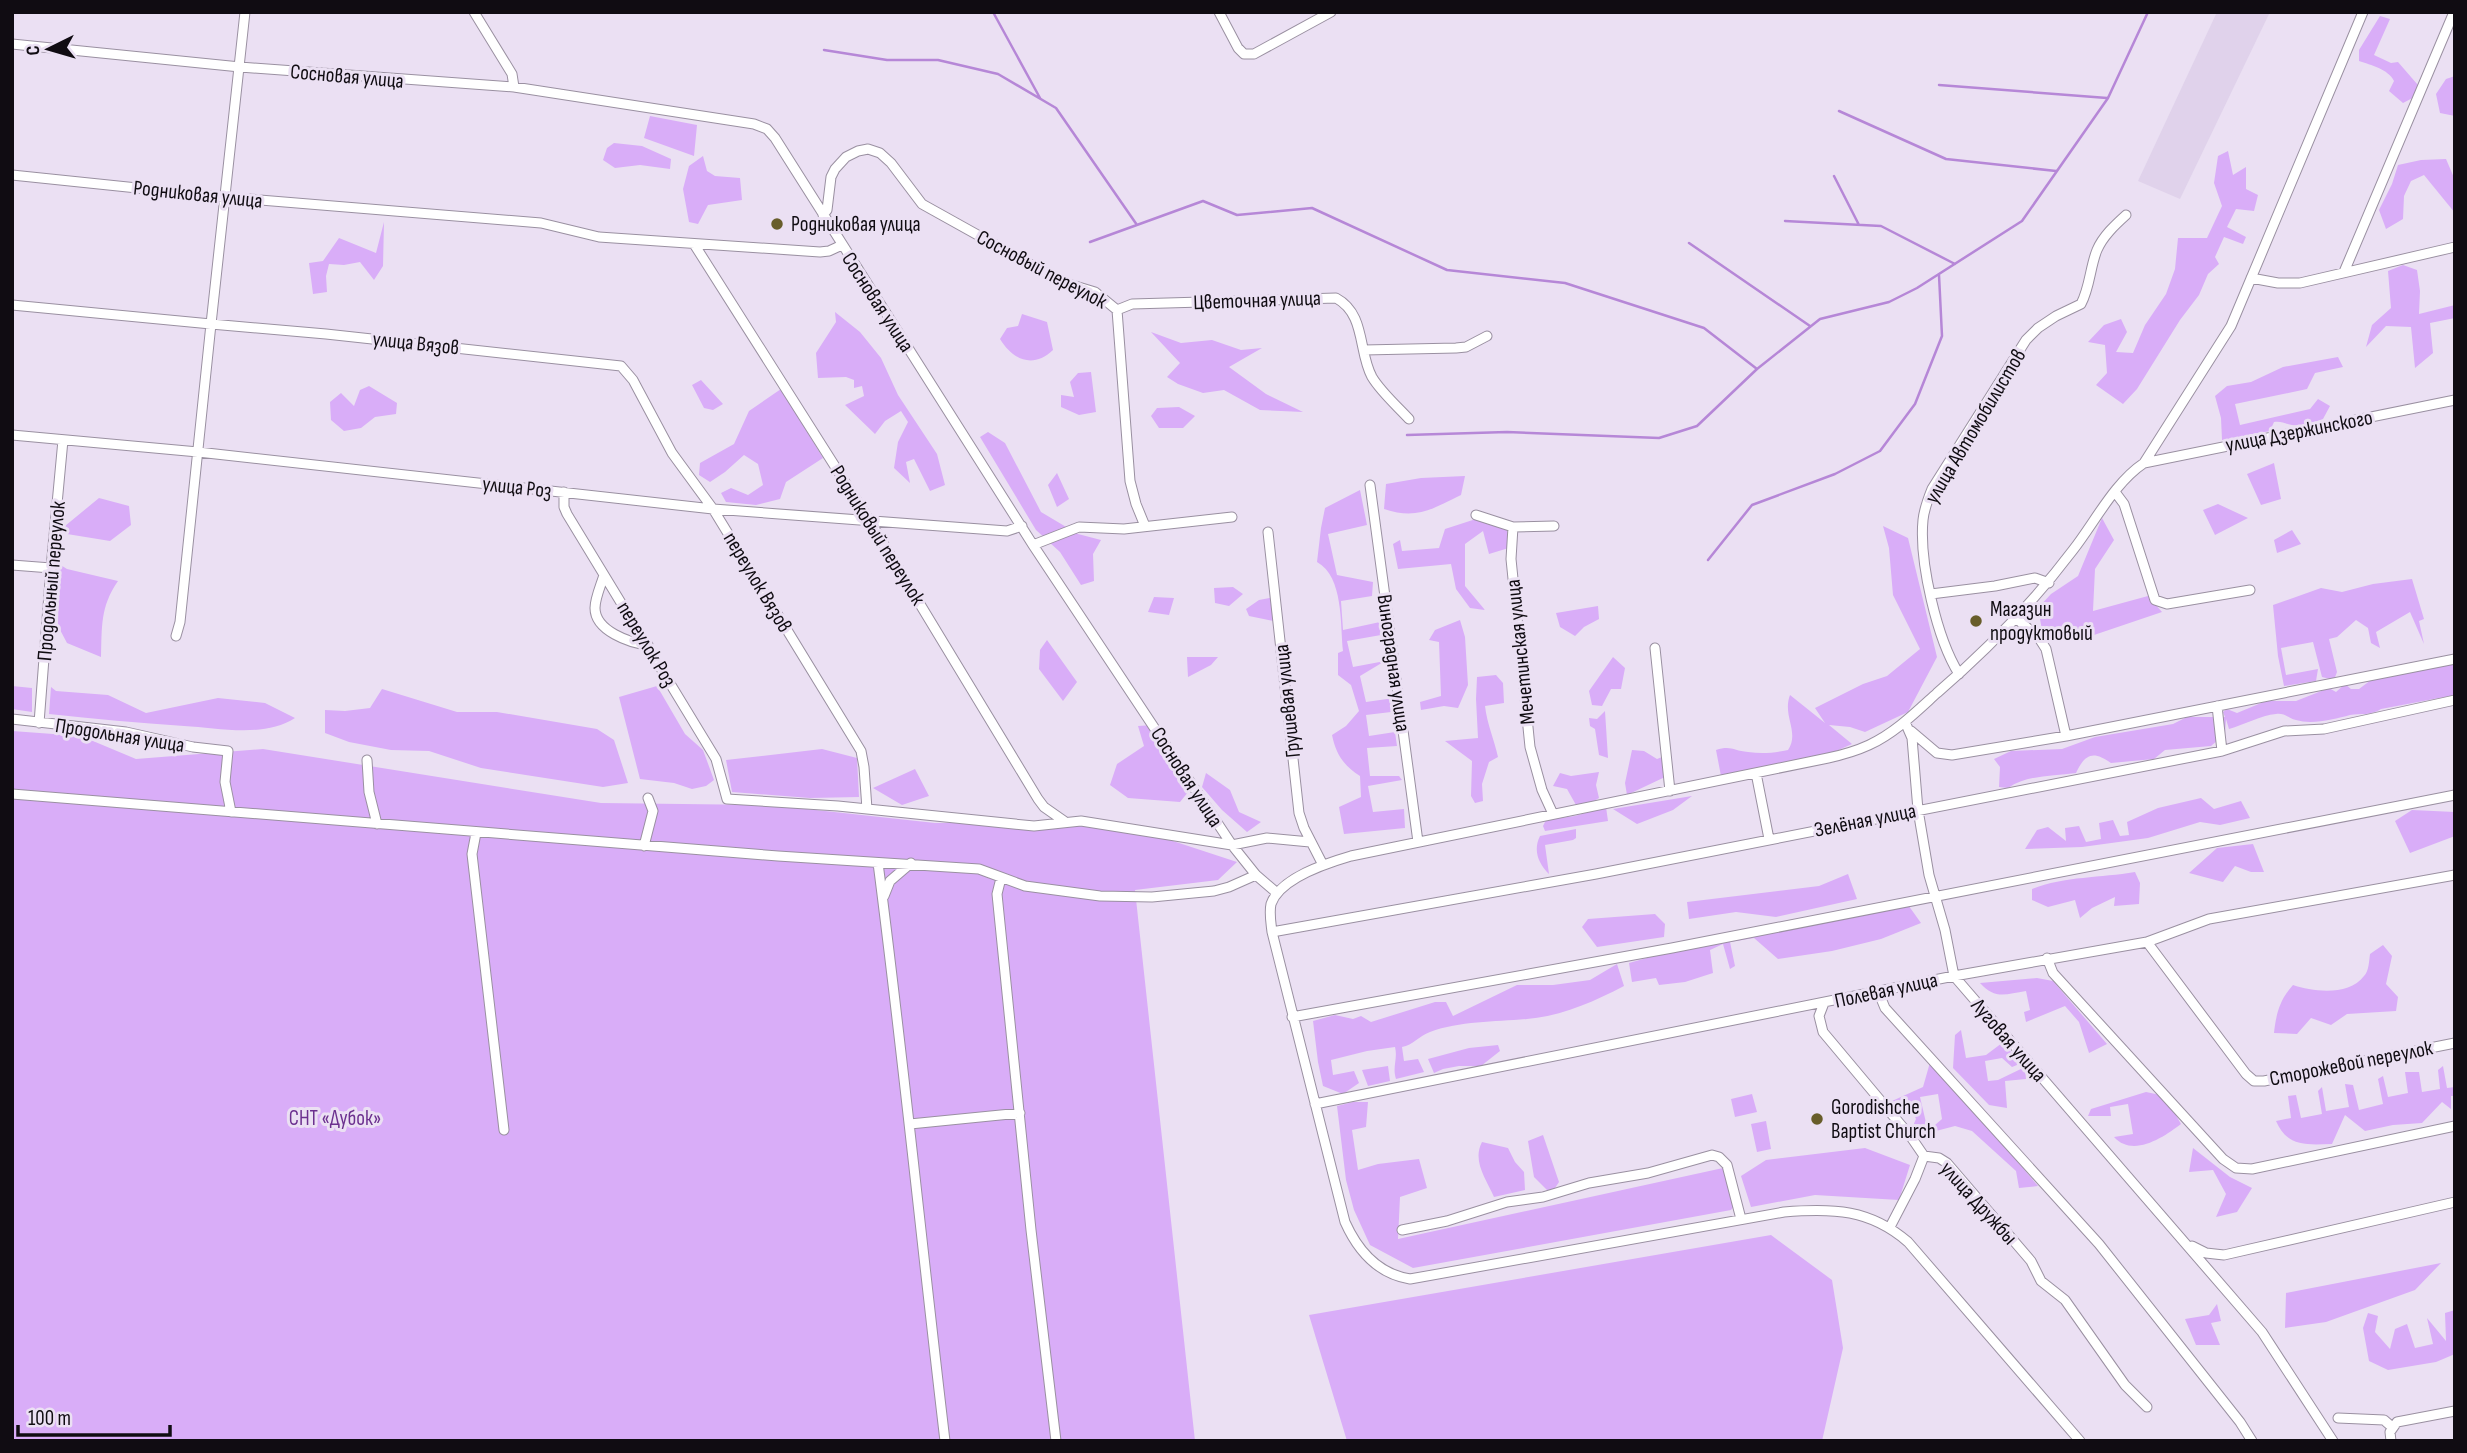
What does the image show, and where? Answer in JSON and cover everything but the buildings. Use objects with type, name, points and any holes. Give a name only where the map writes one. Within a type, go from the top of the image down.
[{"type":"street","points":[[176,636],[180,622],[245,12]]},
{"type":"street","points":[[474,12],[512,74],[514,87]]},
{"type":"street","points":[[1219,12],[1238,48],[1244,54],[1254,54],[1331,12]]},
{"type":"street","points":[[2080,1440],[1908,1242],[1890,1227],[1864,1215],[1839,1211],[1798,1211],[1425,1277],[1395,1277],[1368,1258],[1345,1222],[1292,1017],[1272,932],[1270,909],[1277,893],[1285,886],[1322,865],[1351,856],[1849,753],[1869,745],[1905,722],[1959,674],[2049,583],[2115,492],[2129,475],[2144,463],[2223,341],[2363,12]]},
{"type":"street","points":[[2344,272],[2454,12]]},
{"type":"street","name":"Сосновая улица","points":[[12,44],[240,67],[514,87],[754,124],[767,129],[1034,545],[1232,845],[1256,875],[1277,893]]},
{"type":"street","name":"Сосновый переулок","points":[[823,215],[827,210],[831,177],[835,169],[846,157],[868,149],[880,153],[891,163],[922,204],[1062,282],[1095,292],[1117,310],[1130,481],[1145,526]]},
{"type":"street","name":"Родниковая улица","points":[[12,175],[224,198],[541,223],[583,234],[694,244],[820,252],[842,245]]},
{"type":"street","name":"улица Автомобилистов","points":[[1959,674],[1944,647],[1931,594],[1923,549],[1922,520],[1926,504],[2026,340],[2056,316],[2081,304],[2088,289],[2096,252],[2104,238],[2126,215]]},
{"type":"street","name":"Родниковый переулок","points":[[694,244],[869,520],[1038,799],[1044,807],[1064,821]]},
{"type":"street","points":[[2251,278],[2289,284],[2455,247]]},
{"type":"street","name":"Цветочная улица","points":[[1117,310],[1132,304],[1336,298],[1344,302],[1355,317],[1371,376],[1409,419]]},
{"type":"street","name":"улица Вязов","points":[[12,305],[326,334],[621,366]]},
{"type":"street","points":[[1364,350],[1466,347],[1487,336]]},
{"type":"street","name":"переулок Вязов","points":[[621,366],[633,380],[672,453],[713,509],[861,751],[867,809]]},
{"type":"street","name":"улица Дзержинского","points":[[2144,463],[2455,400]]},
{"type":"street","name":"улица Роз","points":[[12,435],[713,509],[1007,531],[1022,526]]},
{"type":"street","name":"Продольный переулок","points":[[39,723],[63,440]]},
{"type":"street","name":"Виноградная улица","points":[[1370,485],[1418,842]]},
{"type":"street","name":"переулок Роз","points":[[564,492],[567,514],[716,759],[727,799],[867,809]]},
{"type":"street","points":[[2115,492],[2124,504],[2155,600],[2168,604],[2250,590]]},
{"type":"street","points":[[1476,515],[1513,527],[1555,526]]},
{"type":"street","points":[[1034,545],[1079,527],[1112,529],[1232,517]]},
{"type":"street","name":"Мечетинская улица","points":[[1513,527],[1511,559],[1530,747],[1542,790],[1553,814]]},
{"type":"street","name":"Грушевая улица","points":[[1268,532],[1299,813],[1322,865]]},
{"type":"street","points":[[12,565],[51,568]]},
{"type":"street","points":[[604,575],[594,608],[601,625],[629,641],[648,645]]},
{"type":"street","points":[[1931,594],[2035,578],[2049,583]]},
{"type":"street","points":[[2016,618],[2039,638],[2046,649],[2066,736]]},
{"type":"street","points":[[1655,648],[1670,791]]},
{"type":"street","points":[[1911,732],[1943,755],[2066,736],[2455,659]]},
{"type":"street","name":"Зелёная улица","points":[[1272,932],[1596,874],[2222,751],[2284,731],[2324,729],[2455,700]]},
{"type":"street","points":[[2217,706],[2222,751]]},
{"type":"street","name":"Продольная улица","points":[[12,719],[126,732],[193,747],[228,751],[225,782],[231,812]]},
{"type":"street","name":"Луговая улица","points":[[1905,722],[1911,732],[1918,810],[1927,865],[1954,976],[2262,1332],[2333,1441]]},
{"type":"street","points":[[367,760],[369,792],[377,824]]},
{"type":"street","points":[[1756,773],[1769,839]]},
{"type":"street","points":[[12,794],[476,833],[979,869],[1025,886],[1126,898],[1214,891],[1256,875]]},
{"type":"street","points":[[1292,1017],[1672,948],[2455,795]]},
{"type":"street","points":[[644,846],[653,811],[648,798]]},
{"type":"street","points":[[867,809],[1034,826],[1081,821],[1232,845],[1267,838],[1310,842]]},
{"type":"street","points":[[476,833],[472,854],[505,1130]]},
{"type":"street","points":[[878,863],[945,1441]]},
{"type":"street","points":[[883,900],[890,880],[911,863]]},
{"type":"street","name":"Полевая улица","points":[[1315,1104],[1954,976],[2147,942],[2209,919],[2455,874]]},
{"type":"street","points":[[1001,878],[997,894],[1034,1264],[1055,1441]]},
{"type":"street","name":"Сторожевой переулок","points":[[2147,942],[2254,1081],[2455,1043]]},
{"type":"street","points":[[2047,958],[2053,973],[2062,983],[2223,1159],[2236,1168],[2252,1169],[2455,1126]]},
{"type":"street","points":[[1878,991],[1885,1008],[2099,1244],[2252,1441]]},
{"type":"street","name":"улица Дружбы","points":[[1824,1003],[1819,1016],[1822,1032],[1924,1156],[1939,1158],[1947,1163],[2031,1261],[2041,1281],[2065,1300],[2125,1385],[2147,1407]]},
{"type":"street","points":[[910,1124],[1020,1112]]},
{"type":"street","points":[[1402,1230],[1447,1221],[1507,1202],[1543,1197],[1590,1183],[1648,1173],[1712,1155],[1727,1165],[1741,1219]]},
{"type":"street","points":[[1890,1227],[1924,1156]]},
{"type":"street","points":[[2209,1270],[2224,1255],[2455,1202]]},
{"type":"street","name":"Луговая улица","points":[[2180,1237],[2206,1253],[2224,1255]]},
{"type":"street","points":[[2392,1427],[2403,1420],[2455,1411]]},
{"type":"street","points":[[2338,1418],[2384,1420],[2392,1427]]},
{"type":"street","points":[[2391,1441],[2392,1427]]},
{"type":"shaded area","points":[[2217,12],[2270,12],[2180,199],[2138,181]]},
{"type":"green space","points":[[2380,16],[2390,19],[2374,55],[2391,63],[2398,62],[2424,92],[2403,103],[2389,91],[2394,81],[2388,73],[2359,61],[2359,50]]},
{"type":"green space","points":[[2455,76],[2455,116],[2440,113],[2436,94],[2446,79]]},
{"type":"green space","points":[[650,116],[697,125],[694,156],[644,138]]},
{"type":"green space","points":[[614,143],[642,146],[671,159],[670,169],[640,165],[615,168],[603,160],[607,148]]},
{"type":"green space","points":[[2228,151],[2233,175],[2246,167],[2246,189],[2258,195],[2254,211],[2236,209],[2227,227],[2246,237],[2243,244],[2224,237],[2215,257],[2219,264],[2208,274],[2199,295],[2137,389],[2123,404],[2096,385],[2107,373],[2105,345],[2088,342],[2104,325],[2121,319],[2127,332],[2116,352],[2133,353],[2145,325],[2166,294],[2175,269],[2178,238],[2207,238],[2222,206],[2214,183],[2218,156]]},
{"type":"green space","points":[[703,156],[707,171],[715,176],[740,178],[742,200],[708,205],[698,224],[689,222],[683,189],[689,166]]},
{"type":"green space","points":[[2446,159],[2455,180],[2455,213],[2424,175],[2411,181],[2404,196],[2403,219],[2386,229],[2379,210],[2398,165],[2421,160]]},
{"type":"green space","points":[[384,222],[383,266],[374,280],[360,262],[329,264],[326,276],[327,292],[313,294],[309,263],[323,261],[339,238],[376,253]]},
{"type":"green space","points":[[2403,265],[2417,270],[2419,314],[2455,305],[2455,318],[2430,323],[2433,353],[2415,368],[2411,327],[2386,326],[2366,347],[2372,325],[2391,308],[2388,271]]},
{"type":"green space","points":[[835,312],[860,332],[881,358],[898,395],[937,454],[945,485],[930,491],[914,459],[906,462],[910,483],[894,468],[898,442],[908,422],[901,411],[885,421],[875,434],[845,405],[864,396],[862,386],[854,388],[854,380],[846,377],[818,378],[816,353],[836,322]]},
{"type":"green space","points":[[1022,314],[1047,322],[1053,350],[1046,356],[1024,360],[1011,352],[1000,339],[1007,328],[1018,326]]},
{"type":"green space","points":[[1151,332],[1181,343],[1212,340],[1241,350],[1262,348],[1229,367],[1266,394],[1303,412],[1260,410],[1224,390],[1203,393],[1178,384],[1167,377],[1180,363]]},
{"type":"green space","points":[[2338,357],[2343,367],[2315,373],[2307,389],[2235,404],[2240,425],[2310,409],[2318,399],[2330,406],[2323,419],[2300,425],[2274,422],[2270,431],[2222,440],[2221,418],[2215,396],[2227,386],[2251,382],[2283,367]]},
{"type":"green space","points":[[1091,372],[1096,412],[1079,415],[1061,407],[1061,395],[1074,397],[1070,382],[1078,373]]},
{"type":"green space","points":[[701,380],[723,404],[713,410],[704,408],[692,385]]},
{"type":"green space","points":[[369,386],[397,403],[396,414],[375,417],[361,428],[344,431],[331,420],[330,402],[341,393],[354,406],[360,390]]},
{"type":"green space","points":[[781,389],[823,458],[786,482],[780,499],[756,505],[726,502],[721,493],[731,488],[748,495],[763,485],[758,464],[744,455],[710,482],[699,475],[700,463],[734,444],[749,411]]},
{"type":"green space","points":[[1179,407],[1195,416],[1183,428],[1159,428],[1151,416],[1157,408]]},
{"type":"green space","points":[[988,432],[1005,443],[1041,512],[1078,534],[1101,540],[1093,554],[1094,581],[1081,585],[1060,552],[1036,530],[980,437]]},
{"type":"green space","points":[[2274,463],[2281,499],[2261,505],[2247,474]]},
{"type":"green space","points":[[1057,473],[1069,499],[1057,507],[1048,485]]},
{"type":"green space","points":[[1465,476],[1461,495],[1433,508],[1415,513],[1384,509],[1386,484],[1421,478]]},
{"type":"green space","points":[[1360,490],[1367,525],[1328,534],[1337,575],[1373,582],[1372,596],[1341,601],[1343,630],[1380,622],[1381,635],[1347,641],[1353,667],[1385,661],[1360,676],[1366,702],[1394,698],[1391,712],[1366,715],[1369,736],[1395,732],[1397,746],[1367,748],[1370,776],[1399,776],[1402,780],[1368,786],[1373,812],[1404,809],[1405,828],[1344,834],[1339,807],[1361,797],[1360,776],[1341,758],[1332,735],[1346,726],[1359,711],[1351,685],[1338,675],[1338,653],[1343,651],[1341,615],[1336,590],[1326,569],[1317,562],[1325,508]]},
{"type":"green space","points":[[99,498],[129,506],[131,525],[110,541],[67,534],[65,526]]},
{"type":"green space","points":[[2218,504],[2248,518],[2215,535],[2203,510]]},
{"type":"green space","points":[[1482,517],[1505,524],[1512,547],[1489,554],[1483,531],[1465,544],[1465,586],[1485,610],[1470,608],[1456,589],[1451,564],[1398,569],[1393,544],[1400,540],[1402,551],[1439,548],[1445,529]]},
{"type":"green space","points":[[2102,518],[2114,540],[2095,569],[2093,611],[2148,596],[2162,612],[2094,635],[2042,630],[2038,608],[2051,594],[2078,576]]},
{"type":"green space","points":[[1883,526],[1908,538],[1937,657],[1908,712],[1865,732],[1829,725],[1852,744],[1825,756],[1721,776],[1716,750],[1729,748],[1763,753],[1788,750],[1792,737],[1788,710],[1790,695],[1825,723],[1815,708],[1863,684],[1887,676],[1920,649],[1893,595],[1889,548]]},
{"type":"green space","points":[[2292,530],[2301,544],[2277,553],[2274,540]]},
{"type":"green space","points":[[59,564],[67,569],[118,581],[105,609],[101,657],[67,643],[58,626]]},
{"type":"green space","points":[[2412,579],[2424,619],[2419,621],[2424,644],[2410,612],[2376,632],[2380,648],[2371,643],[2368,628],[2356,620],[2337,637],[2329,639],[2337,672],[2334,680],[2322,677],[2313,642],[2281,648],[2286,675],[2318,669],[2316,681],[2284,686],[2273,605],[2321,588],[2342,592],[2373,584]]},
{"type":"green space","points":[[1233,587],[1243,594],[1229,606],[1215,603],[1214,588]]},
{"type":"green space","points":[[1154,597],[1174,598],[1169,615],[1148,612]]},
{"type":"green space","points":[[1275,597],[1278,622],[1249,616],[1246,609],[1259,600]]},
{"type":"green space","points":[[1598,606],[1599,619],[1584,627],[1575,636],[1560,627],[1556,613]]},
{"type":"green space","points":[[1460,620],[1465,637],[1468,685],[1458,708],[1444,706],[1421,710],[1420,702],[1441,696],[1439,642],[1429,640],[1435,630]]},
{"type":"green space","points":[[1047,640],[1077,682],[1063,701],[1039,669],[1040,650]]},
{"type":"green space","points":[[1187,657],[1218,657],[1211,665],[1188,677]]},
{"type":"green space","points":[[1613,657],[1625,668],[1621,689],[1611,689],[1602,706],[1592,705],[1589,691]]},
{"type":"green space","points":[[2455,663],[2455,695],[2316,722],[2276,714],[2229,729],[2226,719],[2225,734],[2211,746],[2165,750],[2154,759],[2111,763],[2094,755],[2086,758],[2076,773],[2040,777],[2008,788],[1999,787],[2000,767],[1994,759],[2011,751],[2062,749],[2095,737],[2173,724],[2187,717],[2225,717],[2223,712],[2227,709],[2237,713],[2266,701],[2296,701],[2329,688],[2336,692],[2345,684],[2351,689],[2359,689],[2371,680]]},
{"type":"green space","points":[[1496,675],[1503,683],[1504,703],[1485,706],[1498,757],[1489,762],[1482,784],[1483,801],[1475,803],[1471,796],[1472,761],[1445,741],[1478,738],[1477,677]]},
{"type":"green space","points":[[12,686],[32,688],[32,712],[12,709]]},
{"type":"green space","points":[[657,686],[685,734],[703,750],[714,780],[706,786],[692,789],[674,783],[640,779],[619,697]]},
{"type":"green space","points":[[51,687],[56,691],[108,695],[146,713],[218,698],[265,703],[295,718],[270,728],[241,730],[49,714]]},
{"type":"green space","points":[[382,689],[457,712],[497,712],[597,729],[614,740],[628,783],[603,787],[481,768],[429,751],[391,750],[349,742],[325,733],[325,710],[370,708]]},
{"type":"green space","points":[[1605,711],[1608,758],[1599,755],[1595,729],[1590,726],[1589,718],[1597,719]]},
{"type":"green space","points":[[1153,725],[1193,786],[1180,802],[1128,798],[1110,785],[1117,764],[1144,746],[1138,726]]},
{"type":"green space","name":"СНТ «Дубок»","points":[[12,731],[81,736],[136,759],[263,749],[601,803],[770,805],[935,823],[1115,822],[1237,862],[1218,880],[1135,890],[1195,1441],[12,1441]]},
{"type":"green space","points":[[822,749],[857,758],[859,797],[810,798],[732,792],[726,760]]},
{"type":"green space","points":[[1632,750],[1644,751],[1657,759],[1662,757],[1665,777],[1627,795],[1625,783]]},
{"type":"green space","points":[[915,769],[929,796],[902,805],[873,788]]},
{"type":"green space","points":[[1599,772],[1596,785],[1599,798],[1591,803],[1576,805],[1567,789],[1553,786],[1560,773],[1571,776]]},
{"type":"green space","points":[[1206,773],[1230,790],[1239,812],[1261,822],[1247,832],[1222,810],[1202,787]]},
{"type":"green space","points":[[1692,796],[1673,810],[1637,824],[1613,809]]},
{"type":"green space","points":[[2201,798],[2214,809],[2241,801],[2250,818],[2220,825],[2200,822],[2148,838],[2082,847],[2025,849],[2037,830],[2048,827],[2066,841],[2065,828],[2079,826],[2086,842],[2101,839],[2099,823],[2113,820],[2120,836],[2129,835],[2127,822],[2158,808]]},
{"type":"green space","points":[[1606,807],[1608,821],[1545,831],[1543,826],[1546,820],[1575,816]]},
{"type":"green space","points":[[2412,810],[2455,812],[2455,836],[2410,853],[2395,821]]},
{"type":"green space","points":[[1576,829],[1576,838],[1573,840],[1545,845],[1549,874],[1538,856],[1540,836]]},
{"type":"green space","points":[[2253,844],[2264,872],[2251,872],[2235,866],[2223,882],[2189,873],[2217,848]]},
{"type":"green space","points":[[2135,872],[2140,883],[2139,904],[2114,906],[2115,897],[2092,908],[2080,918],[2075,900],[2048,907],[2032,900],[2032,889],[2045,885],[2070,879]]},
{"type":"green space","points":[[1848,874],[1857,899],[1776,917],[1736,912],[1689,919],[1687,902],[1819,886]]},
{"type":"green space","points":[[1906,902],[1921,923],[1881,939],[1832,951],[1778,959],[1754,938],[1730,942],[1735,966],[1730,969],[1723,944],[1710,950],[1713,973],[1685,982],[1659,985],[1656,978],[1632,982],[1629,963]]},
{"type":"green space","points":[[1655,914],[1665,924],[1664,937],[1597,947],[1582,927],[1588,919]]},
{"type":"green space","points":[[2383,945],[2392,956],[2386,984],[2398,997],[2396,1011],[2347,1014],[2331,1025],[2311,1018],[2297,1034],[2274,1033],[2279,1007],[2293,985],[2321,991],[2350,987],[2364,976],[2370,954]]},
{"type":"green space","points":[[1617,964],[1624,986],[1577,1007],[1553,1015],[1441,1028],[1402,1047],[1404,1061],[1418,1059],[1424,1072],[1396,1079],[1395,1047],[1331,1060],[1333,1075],[1354,1071],[1359,1083],[1343,1094],[1323,1086],[1313,1021],[1335,1015],[1353,1019],[1361,1016],[1371,1022],[1435,1002],[1446,1002],[1453,1016],[1517,985],[1553,985],[1590,980]]},
{"type":"green space","points":[[2037,978],[2053,981],[2107,1044],[2089,1053],[2079,1022],[2065,1006],[2026,1022],[2024,1012],[2030,1010],[2026,991],[1996,994],[1980,983]]},
{"type":"green space","points":[[1961,1030],[1966,1058],[1986,1055],[2002,1043],[2022,1063],[2012,1067],[2002,1058],[1985,1061],[1988,1081],[1998,1080],[2025,1067],[2026,1079],[2005,1081],[2007,1108],[1989,1105],[1953,1068],[1955,1035]]},
{"type":"green space","points":[[1498,1045],[1500,1051],[1481,1066],[1459,1066],[1434,1073],[1428,1059],[1469,1048]]},
{"type":"green space","points":[[1931,1059],[2038,1186],[2019,1188],[2016,1171],[1972,1131],[1955,1126],[1936,1131],[1935,1125],[1942,1119],[1938,1094],[1920,1097],[1928,1131],[1926,1136],[1910,1133],[1916,1119],[1911,1107],[1905,1116],[1892,1112],[1892,1101],[1923,1087]]},
{"type":"green space","points":[[1388,1066],[1390,1081],[1368,1086],[1362,1070]]},
{"type":"green space","points":[[2443,1066],[2447,1088],[2455,1087],[2455,1096],[2451,1096],[2451,1109],[2442,1102],[2422,1123],[2365,1131],[2345,1115],[2332,1144],[2314,1144],[2292,1140],[2276,1121],[2291,1118],[2288,1096],[2296,1095],[2301,1118],[2322,1114],[2318,1091],[2322,1087],[2326,1111],[2349,1107],[2345,1084],[2353,1085],[2359,1110],[2383,1104],[2378,1079],[2383,1076],[2388,1097],[2408,1093],[2405,1072],[2419,1072],[2422,1092],[2440,1089],[2438,1070]]},
{"type":"green space","points":[[2146,1092],[2165,1096],[2181,1124],[2148,1143],[2130,1146],[2114,1137],[2133,1134],[2128,1104],[2110,1107],[2111,1116],[2088,1116],[2091,1109]]},
{"type":"green space","points":[[1752,1094],[1757,1112],[1735,1117],[1731,1099]]},
{"type":"green space","points":[[1368,1102],[1366,1127],[1352,1130],[1358,1170],[1378,1164],[1419,1159],[1427,1188],[1400,1197],[1398,1239],[1723,1168],[1734,1181],[1737,1203],[1731,1210],[1413,1268],[1370,1245],[1354,1210],[1346,1180],[1337,1106]]},
{"type":"green space","points":[[1766,1121],[1771,1149],[1757,1152],[1751,1124]]},
{"type":"green space","points":[[1543,1135],[1559,1182],[1551,1194],[1534,1177],[1528,1141]]},
{"type":"green space","points":[[1482,1142],[1508,1148],[1524,1172],[1525,1190],[1494,1197],[1479,1163]]},
{"type":"green space","points":[[1865,1148],[1910,1165],[1899,1200],[1815,1195],[1751,1207],[1741,1176],[1766,1160]]},
{"type":"green space","points":[[2193,1148],[2230,1177],[2252,1188],[2237,1212],[2216,1217],[2226,1194],[2213,1170],[2189,1172]]},
{"type":"green space","points":[[1771,1235],[1832,1280],[1843,1348],[1822,1441],[1347,1441],[1309,1315]]},
{"type":"green space","points":[[2441,1263],[2415,1290],[2326,1322],[2285,1328],[2286,1293]]},
{"type":"green space","points":[[2217,1304],[2221,1321],[2211,1323],[2220,1345],[2196,1345],[2185,1319],[2209,1315]]},
{"type":"green space","points":[[2455,1310],[2455,1354],[2436,1362],[2388,1370],[2369,1361],[2363,1328],[2368,1313],[2378,1316],[2375,1332],[2390,1349],[2395,1329],[2407,1324],[2415,1348],[2433,1344],[2427,1318],[2446,1341],[2445,1313]]},
{"type":"waterway","points":[[993,12],[1040,98]]},
{"type":"waterway","points":[[1407,435],[1507,432],[1659,438],[1697,426],[1757,369],[1820,319],[1889,302],[1917,288],[2022,221],[2108,98],[2148,12]]},
{"type":"waterway","points":[[824,50],[887,60],[938,60],[998,74],[1056,108],[1137,225]]},
{"type":"waterway","points":[[1939,85],[2107,98]]},
{"type":"waterway","points":[[1839,111],[1946,159],[2056,171]]},
{"type":"waterway","points":[[1834,176],[1859,225]]},
{"type":"waterway","points":[[1090,242],[1203,201],[1237,215],[1312,208],[1447,270],[1565,283],[1704,328],[1757,369]]},
{"type":"waterway","points":[[1785,221],[1881,226],[1955,264]]},
{"type":"waterway","points":[[1689,243],[1810,326]]},
{"type":"waterway","points":[[1708,560],[1752,505],[1835,474],[1880,451],[1915,404],[1942,336],[1939,275]]},
{"type":"place","name":"Родниковая улица","points":[[777,224]]},
{"type":"place","name":"Магазин продуктовый","points":[[1976,621]]},
{"type":"place","name":"Gorodishche Baptist Church","points":[[1817,1119]]}]
